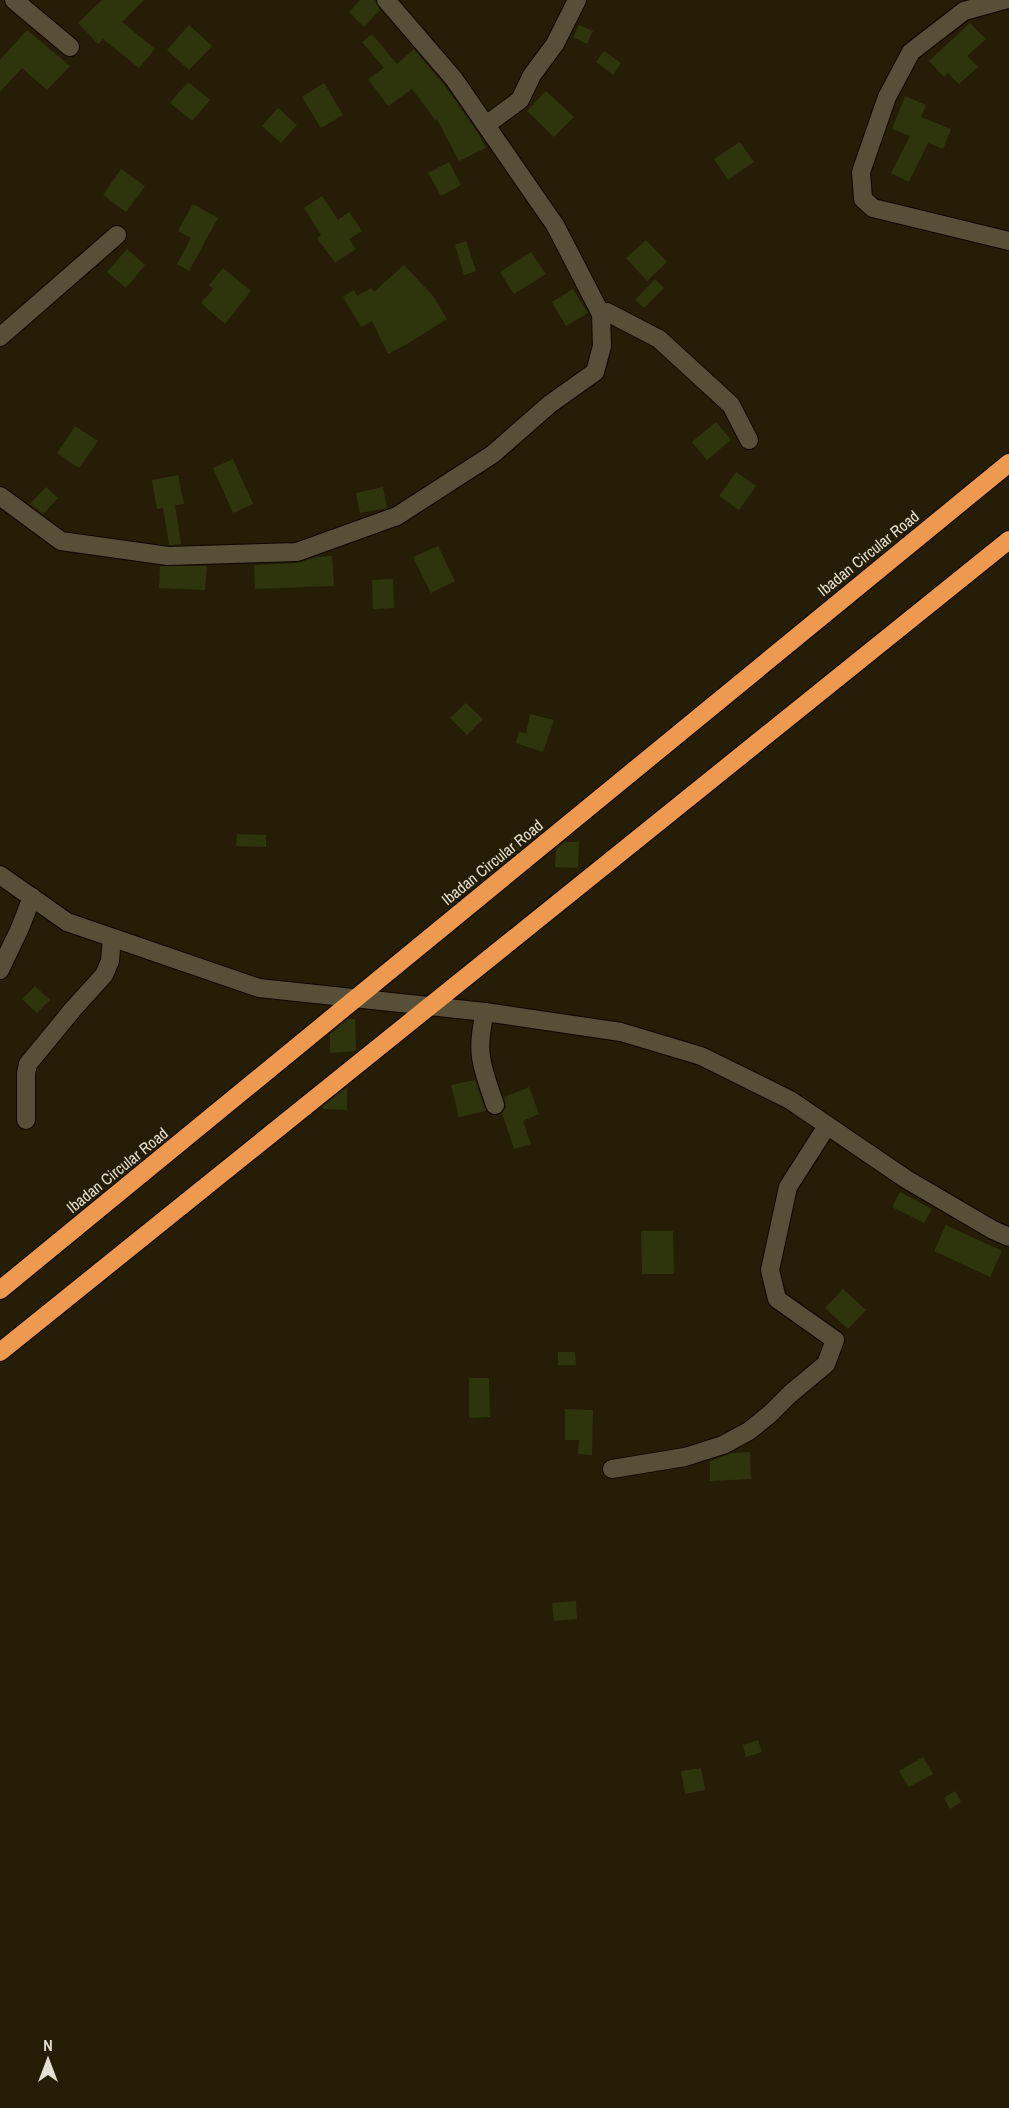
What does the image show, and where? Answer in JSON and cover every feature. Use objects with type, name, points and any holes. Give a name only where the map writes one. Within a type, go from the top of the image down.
[{"type":"highway","name":"Ibadan Circular Road","points":[[0,1290],[1009,463]]},
{"type":"highway","points":[[0,1352],[1009,540]]},
{"type":"street","points":[[14,0],[70,47]]},
{"type":"street","points":[[0,496],[61,541],[168,556],[297,552],[397,516],[493,454],[550,404],[595,372],[602,346],[601,314],[555,225],[454,79],[386,0]]},
{"type":"street","points":[[486,125],[520,100],[532,75],[555,44],[577,0]]},
{"type":"street","points":[[1004,0],[964,11],[911,52],[886,97],[861,172],[863,199],[873,208],[1009,241]]},
{"type":"street","points":[[0,337],[117,235]]},
{"type":"street","points":[[601,314],[607,312],[659,339],[731,405],[749,440]]},
{"type":"street","points":[[0,875],[67,922],[259,988],[485,1012],[621,1032],[701,1056],[790,1100],[906,1179],[1009,1238]]},
{"type":"street","points":[[0,970],[32,897]]},
{"type":"street","points":[[26,1120],[28,1064],[104,975],[110,961],[112,938]]},
{"type":"street","points":[[485,1012],[480,1034],[480,1060],[495,1105]]},
{"type":"street","points":[[612,1469],[685,1456],[723,1445],[749,1431],[826,1364],[835,1340],[777,1299],[770,1270],[788,1187],[827,1125]]},
{"type":"building","points":[[102,0],[144,0],[122,22],[155,49],[139,68],[103,39],[98,44],[78,23]]},
{"type":"building","points":[[360,0],[375,0],[380,10],[364,27],[349,12]]},
{"type":"building","points":[[970,23],[986,39],[967,56],[978,67],[959,84],[948,73],[944,77],[929,61]]},
{"type":"building","points":[[189,25],[212,46],[189,70],[167,50]]},
{"type":"building","points":[[579,25],[593,31],[587,44],[573,37]]},
{"type":"building","points":[[27,30],[70,66],[47,90],[22,68],[0,92],[0,60]]},
{"type":"building","points":[[372,34],[397,64],[414,49],[445,86],[486,148],[459,161],[437,119],[436,121],[412,89],[388,106],[368,79],[384,68],[362,42]]},
{"type":"building","points":[[604,51],[621,63],[613,75],[596,62]]},
{"type":"building","points":[[188,82],[210,100],[192,121],[170,103]]},
{"type":"building","points":[[324,83],[343,115],[321,128],[302,97]]},
{"type":"building","points":[[546,91],[574,117],[554,137],[527,111]]},
{"type":"building","points":[[905,96],[926,105],[921,117],[951,129],[943,149],[928,143],[909,182],[891,173],[910,136],[892,129]]},
{"type":"building","points":[[278,108],[297,125],[281,143],[262,126]]},
{"type":"building","points":[[740,142],[754,162],[728,180],[714,159]]},
{"type":"building","points":[[449,162],[461,185],[441,196],[428,173]]},
{"type":"building","points":[[121,169],[145,186],[126,212],[103,195]]},
{"type":"building","points":[[322,196],[338,220],[349,212],[362,231],[349,239],[356,249],[335,263],[317,238],[321,235],[304,208]]},
{"type":"building","points":[[193,204],[218,218],[189,271],[177,264],[191,238],[178,231]]},
{"type":"building","points":[[646,240],[667,262],[647,281],[626,258]]},
{"type":"building","points":[[466,241],[476,271],[464,275],[455,245]]},
{"type":"building","points":[[127,249],[145,265],[126,288],[107,272]]},
{"type":"building","points":[[531,252],[546,274],[514,294],[500,272]]},
{"type":"building","points":[[404,265],[434,297],[447,319],[388,354],[372,321],[361,327],[343,297],[354,290],[357,296],[371,288],[374,292]]},
{"type":"building","points":[[223,268],[251,291],[225,324],[201,303],[213,289],[209,285]]},
{"type":"building","points":[[655,279],[664,288],[644,308],[635,300]]},
{"type":"building","points":[[573,289],[588,313],[566,326],[552,302]]},
{"type":"building","points":[[716,422],[731,440],[707,460],[692,442]]},
{"type":"building","points":[[75,426],[98,441],[79,468],[57,453]]},
{"type":"building","points":[[233,459],[253,504],[233,513],[213,468]]},
{"type":"building","points":[[736,472],[756,486],[739,510],[719,496]]},
{"type":"building","points":[[178,475],[184,504],[175,505],[181,544],[169,545],[163,508],[157,509],[152,480]]},
{"type":"building","points":[[46,487],[58,498],[43,514],[30,504]]},
{"type":"building","points":[[383,487],[387,508],[360,513],[356,493]]},
{"type":"building","points":[[438,546],[455,581],[431,593],[413,557]]},
{"type":"building","points":[[332,556],[334,586],[255,589],[254,565],[297,563],[316,557]]},
{"type":"building","points":[[160,566],[207,566],[205,590],[159,588]]},
{"type":"building","points":[[393,579],[394,608],[373,609],[372,580]]},
{"type":"building","points":[[466,703],[483,719],[467,735],[450,718]]},
{"type":"building","points":[[530,714],[554,720],[543,752],[516,743],[519,731],[526,734]]},
{"type":"building","points":[[237,834],[266,835],[266,847],[236,846]]},
{"type":"building","points":[[537,835],[516,853],[512,853],[511,837]]},
{"type":"building","points":[[564,842],[579,842],[578,868],[555,867],[556,849]]},
{"type":"building","points":[[35,986],[50,1000],[37,1013],[22,999]]},
{"type":"building","points":[[348,1019],[355,1019],[356,1051],[330,1053],[330,1034]]},
{"type":"building","points":[[475,1080],[486,1111],[459,1117],[451,1085]]},
{"type":"building","points":[[347,1087],[347,1110],[323,1109],[323,1106]]},
{"type":"building","points":[[529,1087],[539,1114],[523,1121],[531,1144],[514,1149],[502,1113],[506,1107],[504,1097]]},
{"type":"building","points":[[900,1192],[932,1209],[924,1223],[892,1207]]},
{"type":"building","points":[[946,1225],[1002,1251],[990,1277],[934,1251]]},
{"type":"building","points":[[641,1231],[673,1231],[674,1274],[642,1274]]},
{"type":"building","points":[[843,1289],[866,1310],[848,1329],[825,1308]]},
{"type":"building","points":[[558,1352],[575,1352],[576,1365],[558,1365]]},
{"type":"building","points":[[469,1378],[489,1378],[490,1417],[469,1418]]},
{"type":"building","points":[[565,1409],[593,1410],[592,1455],[578,1454],[579,1440],[565,1440]]},
{"type":"building","points":[[750,1452],[751,1479],[710,1481],[710,1461],[732,1453]]},
{"type":"building","points":[[576,1601],[577,1619],[554,1621],[552,1603]]},
{"type":"building","points":[[758,1740],[762,1752],[746,1757],[743,1745]]},
{"type":"building","points":[[923,1757],[933,1774],[909,1787],[899,1771]]},
{"type":"building","points":[[701,1768],[705,1790],[685,1794],[681,1771]]},
{"type":"building","points":[[955,1791],[961,1802],[950,1809],[944,1798]]}]
